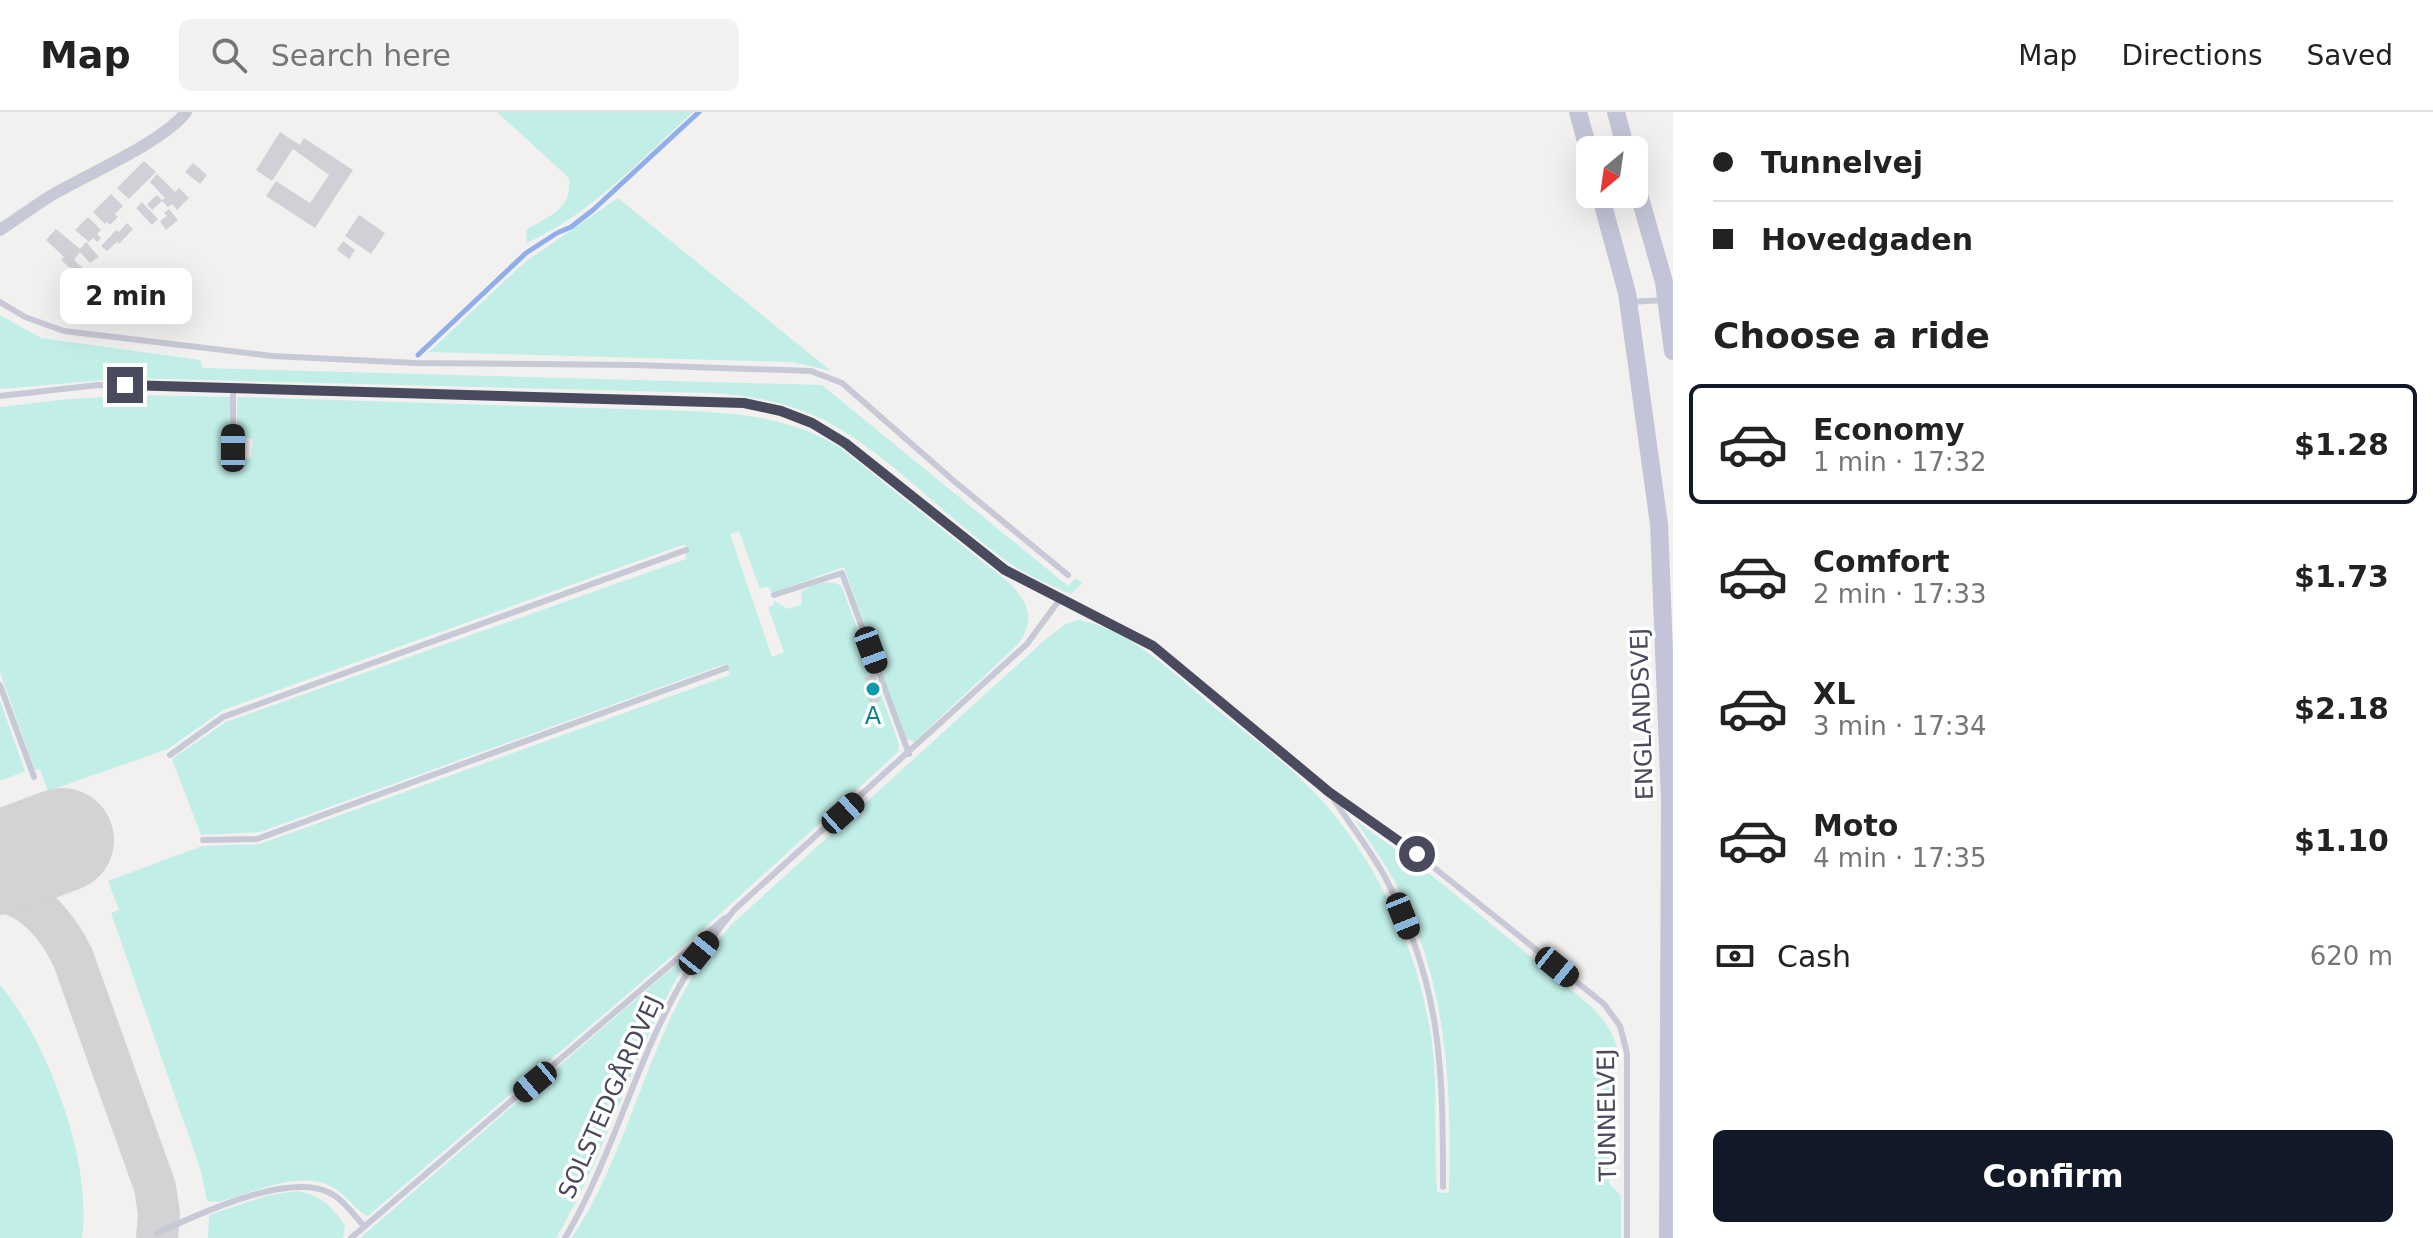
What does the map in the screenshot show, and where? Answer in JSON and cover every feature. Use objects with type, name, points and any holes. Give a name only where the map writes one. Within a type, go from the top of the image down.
[{"type":"main road","points":[[1578,112],[1585,136]]},
{"type":"main road","points":[[1616,112],[1622,136]]},
{"type":"main road","name":"ENGLANDSVEJ","points":[[1604,208],[1629,303],[1659,524],[1670,802],[1668,1238]]},
{"type":"main road","points":[[1643,208],[1668,300],[1673,351]]},
{"type":"street","points":[[0,230],[51,196],[153,139],[179,122],[186,112]]},
{"type":"lane","points":[[1629,303],[1668,300]]},
{"type":"lane","points":[[0,302],[25,317],[64,331],[272,356],[416,363],[811,371],[842,383],[1068,575]]},
{"type":"lane","name":"TUNNELVEJ","points":[[0,396],[98,385],[744,403],[781,411],[812,423],[845,443],[1005,570],[1153,646],[1329,792],[1417,854],[1604,1004],[1620,1026],[1627,1053],[1627,1238]]},
{"type":"lane","points":[[233,388],[233,448]]},
{"type":"lane","points":[[170,755],[223,717],[686,550]]},
{"type":"lane","points":[[774,595],[842,573],[909,754]]},
{"type":"lane","name":"SOLSTEDGÅRDVEJ","points":[[565,1238],[591,1189],[673,998],[699,953],[734,910],[1027,644],[1060,599]]},
{"type":"lane","points":[[203,840],[257,839],[726,668]]},
{"type":"lane","points":[[0,685],[34,777]]},
{"type":"lane","points":[[1329,792],[1384,875],[1414,941],[1433,1001],[1441,1054],[1443,1187]]},
{"type":"lane","points":[[351,1238],[734,910]]},
{"type":"lane","points":[[157,1233],[209,1210],[293,1186],[331,1193],[364,1226]]},
{"type":"shaded area","points":[[497,112],[693,112],[594,201],[551,231],[527,243],[526,230],[551,216],[563,204],[569,189],[569,178]]},
{"type":"shaded area","points":[[618,198],[831,371],[792,362],[429,352],[525,262]]},
{"type":"shaded area","points":[[0,315],[41,338],[200,360],[203,368],[822,385],[1068,586],[1076,578],[1082,583],[1071,594],[1017,568],[845,432],[809,413],[781,404],[710,393],[128,378],[0,389]]},
{"type":"shaded area","points":[[139,395],[230,397],[229,454],[251,458],[253,439],[243,437],[237,430],[237,397],[690,411],[749,416],[784,423],[838,446],[1009,583],[1025,604],[1027,627],[1018,644],[914,742],[905,738],[844,567],[772,593],[768,586],[760,589],[739,531],[730,534],[772,657],[784,652],[768,607],[774,605],[774,601],[788,609],[802,604],[801,592],[810,587],[827,582],[842,587],[899,744],[898,752],[700,932],[368,1216],[334,1188],[307,1180],[277,1184],[219,1202],[207,1201],[201,1171],[111,913],[119,910],[108,881],[202,846],[260,844],[730,675],[725,664],[260,832],[201,835],[172,759],[226,722],[686,559],[685,544],[223,710],[168,749],[48,791],[40,769],[35,770],[0,672],[0,407]]},
{"type":"shaded area","points":[[1078,620],[1097,625],[1134,643],[1272,754],[1325,804],[1367,861],[1400,926],[1423,994],[1434,1064],[1437,1192],[1449,1193],[1450,1153],[1447,1073],[1436,995],[1426,957],[1395,882],[1355,820],[1435,878],[1599,1015],[1608,1026],[1619,1056],[1610,1064],[1609,1183],[1621,1196],[1621,1238],[572,1238],[604,1181],[666,1028],[710,950],[732,924],[1047,638],[1066,624]]},
{"type":"shaded area","points":[[0,701],[25,771],[0,781]]},
{"type":"shaded area","points":[[694,949],[656,1020],[593,1167],[556,1238],[360,1238]]},
{"type":"shaded area","points":[[0,985],[35,1038],[63,1105],[81,1175],[84,1208],[82,1238],[0,1238]]},
{"type":"shaded area","points":[[298,1191],[320,1199],[330,1207],[345,1225],[343,1238],[208,1238],[209,1215],[269,1195]]},
{"type":"building","points":[[280,132],[300,145],[304,138],[353,170],[315,228],[266,196],[276,181],[310,203],[329,175],[293,149],[272,181],[256,170]]},
{"type":"building","points":[[144,161],[156,172],[129,199],[117,188]]},
{"type":"building","points":[[193,163],[207,175],[200,184],[185,172]]},
{"type":"building","points":[[157,174],[175,192],[179,188],[189,198],[177,210],[172,204],[168,207],[162,201],[152,210],[147,204],[157,195],[162,200],[165,198],[150,182]]},
{"type":"building","points":[[111,194],[123,206],[110,225],[93,212]]},
{"type":"building","points":[[142,202],[158,219],[152,225],[136,208]]},
{"type":"building","points":[[169,209],[178,220],[166,230],[160,221],[167,216],[164,213]]},
{"type":"building","points":[[359,215],[385,233],[371,254],[345,236]]},
{"type":"building","points":[[88,217],[101,230],[97,234],[101,238],[97,242],[93,238],[89,242],[75,230]]},
{"type":"building","points":[[127,223],[133,229],[119,244],[117,242],[107,251],[101,246],[116,230],[119,232]]},
{"type":"building","points":[[56,229],[80,249],[86,242],[99,257],[90,263],[80,252],[74,260],[84,269],[77,274],[46,240]]},
{"type":"building","points":[[343,241],[355,250],[349,259],[337,250]]},
{"type":"building","name":"A","points":[[875,674],[881,691],[877,692],[880,701],[870,704],[864,678]]},
{"type":"waterway","points":[[418,355],[526,253],[571,227],[593,210],[699,112]]},
{"type":"taxiway","points":[[0,890],[24,900],[44,915],[73,958],[155,1187],[159,1214],[157,1238]]},
{"type":"runway","points":[[0,863],[62,840]]},
{"type":"place","name":"A","points":[[873,689]]},
{"type":"route","points":[[125,385],[744,403],[781,411],[812,423],[845,443],[1005,570],[1153,646],[1329,792],[1417,854]]}]
